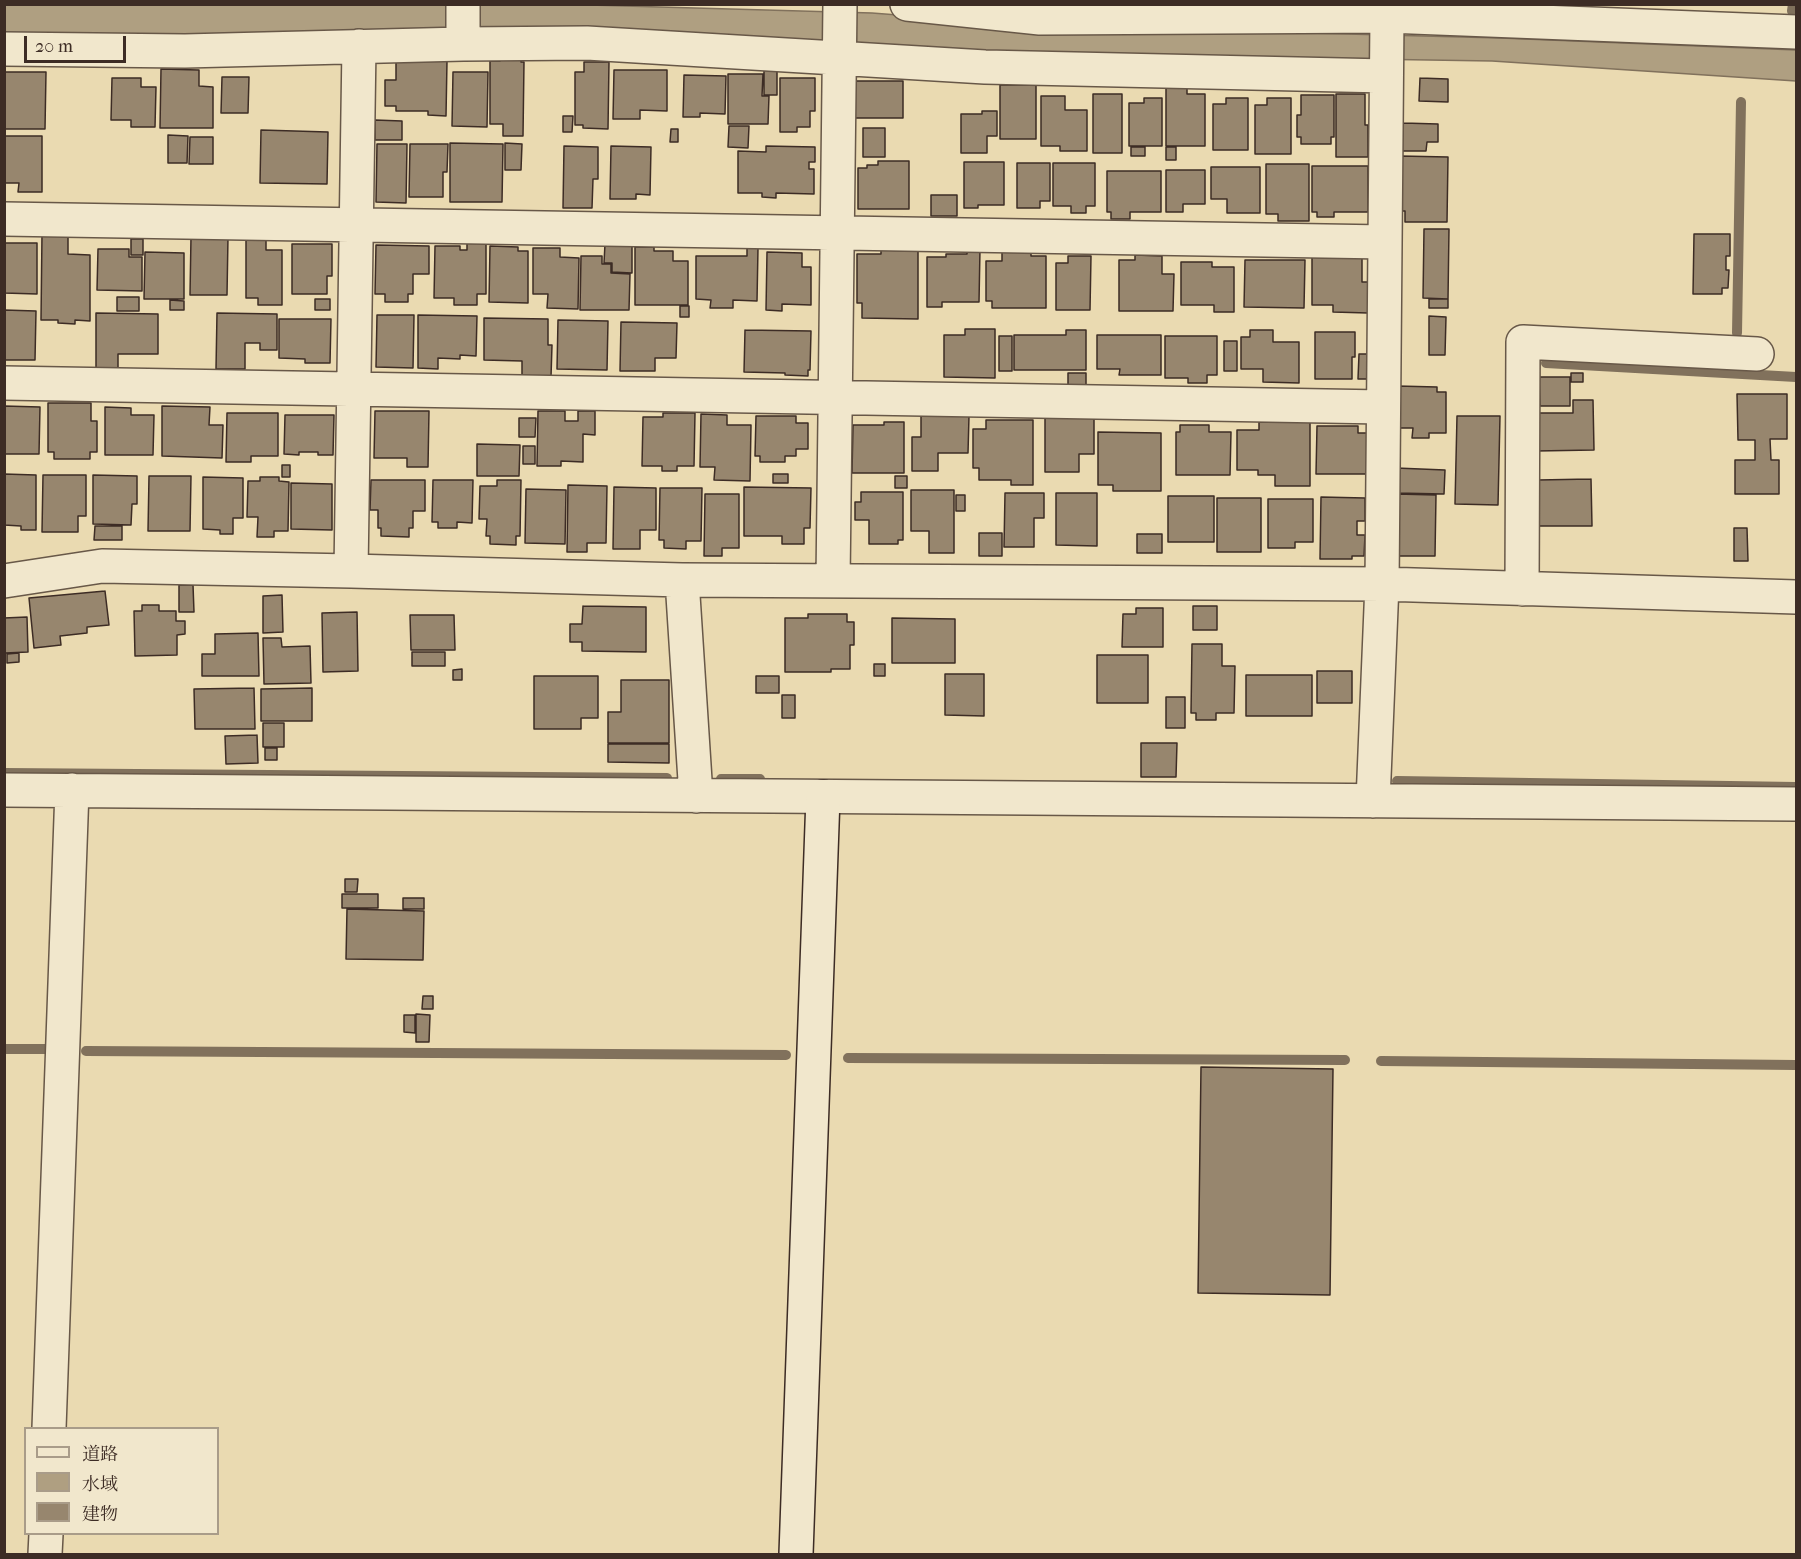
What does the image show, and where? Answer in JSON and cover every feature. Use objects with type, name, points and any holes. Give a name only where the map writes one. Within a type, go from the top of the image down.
[{"type":"street","points":[[907,4],[1040,18],[1387,19],[1797,32]]},
{"type":"street","points":[[833,581],[840,6]]},
{"type":"street","points":[[1373,801],[1382,584],[1387,19]]},
{"type":"street","points":[[4,49],[185,51],[359,46],[463,28],[587,43],[839,52],[986,67],[1386,72]]},
{"type":"street","points":[[351,571],[359,46]]},
{"type":"street","points":[[4,219],[1385,242]]},
{"type":"street","points":[[1522,589],[1522,342],[1757,354]]},
{"type":"street","points":[[4,383],[1383,407]]},
{"type":"street","points":[[4,581],[102,566],[682,580],[1382,584],[1797,597]]},
{"type":"street","points":[[682,580],[696,796]]},
{"type":"street","points":[[4,790],[1797,804]]},
{"type":"street","points":[[49,1427],[72,790]]},
{"type":"street","points":[[796,1554],[823,797]]},
{"type":"street","points":[[45,1554],[46,1535]]},
{"type":"water","points":[[5,5],[589,5],[872,13],[1040,26],[1500,38],[1796,50],[1796,81],[1492,61],[985,53],[861,43],[5,37]]},
{"type":"building","points":[[500,55],[521,56],[521,62],[524,62],[523,136],[503,136],[503,124],[490,124],[490,61],[500,61]]},
{"type":"building","points":[[396,60],[447,61],[446,116],[428,115],[428,111],[396,111],[396,106],[385,106],[385,80],[396,80]]},
{"type":"building","points":[[584,62],[609,62],[608,129],[583,128],[583,125],[575,125],[575,72],[584,72]]},
{"type":"building","points":[[161,69],[199,70],[199,86],[213,87],[213,128],[160,128]]},
{"type":"building","points":[[614,70],[667,70],[667,111],[640,110],[640,119],[613,119]]},
{"type":"building","points":[[764,70],[777,70],[777,95],[764,95]]},
{"type":"building","points":[[5,72],[46,72],[45,129],[4,129]]},
{"type":"building","points":[[453,72],[488,72],[487,127],[452,126]]},
{"type":"building","points":[[728,74],[763,74],[762,96],[769,96],[768,124],[728,124]]},
{"type":"building","points":[[684,75],[726,76],[725,114],[700,113],[700,117],[683,117]]},
{"type":"building","points":[[222,77],[249,77],[248,113],[221,113]]},
{"type":"building","points":[[112,78],[141,78],[141,87],[156,87],[155,127],[131,127],[131,120],[111,120]]},
{"type":"building","points":[[780,78],[815,78],[815,111],[810,111],[810,127],[797,127],[797,132],[780,132]]},
{"type":"building","points":[[1420,78],[1448,79],[1448,102],[1419,101]]},
{"type":"building","points":[[855,81],[903,81],[903,118],[855,118]]},
{"type":"building","points":[[1000,85],[1036,85],[1036,139],[1000,139]]},
{"type":"building","points":[[1166,88],[1187,88],[1187,94],[1205,94],[1205,146],[1166,146]]},
{"type":"building","points":[[1093,94],[1122,94],[1122,153],[1093,153]]},
{"type":"building","points":[[1336,94],[1365,94],[1368,157],[1336,157]]},
{"type":"building","points":[[1301,95],[1334,95],[1334,137],[1331,137],[1331,144],[1301,144],[1301,137],[1297,137],[1297,115],[1301,115]]},
{"type":"building","points":[[1041,96],[1065,96],[1065,110],[1087,110],[1087,151],[1060,151],[1060,146],[1041,146]]},
{"type":"building","points":[[1144,98],[1162,98],[1162,146],[1129,146],[1129,103],[1144,103]]},
{"type":"building","points":[[1226,98],[1248,98],[1248,150],[1213,150],[1213,104],[1226,104]]},
{"type":"building","points":[[1267,98],[1291,98],[1291,154],[1255,154],[1255,105],[1267,105]]},
{"type":"building","points":[[982,111],[997,111],[997,136],[987,136],[987,153],[961,153],[961,114],[982,114]]},
{"type":"building","points":[[563,116],[573,116],[572,132],[563,132]]},
{"type":"building","points":[[375,120],[402,121],[402,140],[375,140]]},
{"type":"building","points":[[1403,123],[1438,124],[1438,142],[1427,142],[1426,151],[1402,151]]},
{"type":"building","points":[[729,126],[749,126],[748,148],[728,147]]},
{"type":"building","points":[[863,128],[885,128],[885,157],[863,157]]},
{"type":"building","points":[[671,129],[678,129],[678,142],[670,142]]},
{"type":"building","points":[[261,130],[328,132],[327,184],[260,183]]},
{"type":"building","points":[[168,135],[188,136],[187,163],[168,163]]},
{"type":"building","points":[[4,136],[42,136],[42,192],[18,192],[19,183],[4,183]]},
{"type":"building","points":[[190,137],[213,137],[213,164],[189,164]]},
{"type":"building","points":[[450,143],[503,144],[502,202],[450,202]]},
{"type":"building","points":[[505,143],[522,144],[521,170],[505,170]]},
{"type":"building","points":[[377,144],[407,144],[406,203],[376,202]]},
{"type":"building","points":[[410,144],[448,144],[447,172],[443,172],[443,197],[409,197]]},
{"type":"building","points":[[564,146],[598,147],[598,179],[593,179],[592,208],[563,208]]},
{"type":"building","points":[[611,146],[651,147],[650,195],[636,194],[636,199],[610,199]]},
{"type":"building","points":[[766,146],[815,147],[815,162],[809,162],[809,169],[814,169],[814,194],[776,193],[776,198],[762,197],[762,193],[738,193],[738,151],[766,152]]},
{"type":"building","points":[[1131,147],[1145,147],[1145,156],[1131,156]]},
{"type":"building","points":[[1166,147],[1176,147],[1176,160],[1166,160]]},
{"type":"building","points":[[1400,156],[1448,157],[1447,222],[1405,222],[1405,211],[1399,211]]},
{"type":"building","points":[[878,161],[909,161],[909,209],[858,209],[858,168],[878,165]]},
{"type":"building","points":[[964,162],[1004,162],[1004,205],[978,205],[978,208],[964,208]]},
{"type":"building","points":[[1017,163],[1050,163],[1050,201],[1040,201],[1040,208],[1017,208]]},
{"type":"building","points":[[1053,163],[1095,163],[1095,206],[1086,206],[1086,213],[1071,213],[1071,206],[1053,206]]},
{"type":"building","points":[[1266,164],[1309,164],[1309,221],[1278,221],[1278,214],[1266,214]]},
{"type":"building","points":[[1312,166],[1368,166],[1368,212],[1334,212],[1334,217],[1317,217],[1317,212],[1312,212]]},
{"type":"building","points":[[1211,167],[1260,167],[1260,213],[1227,213],[1227,199],[1211,199]]},
{"type":"building","points":[[1166,170],[1205,170],[1205,204],[1183,204],[1183,212],[1166,212]]},
{"type":"building","points":[[1107,171],[1161,171],[1161,212],[1130,212],[1130,219],[1111,219],[1111,212],[1107,212]]},
{"type":"building","points":[[931,195],[957,195],[957,216],[931,216]]},
{"type":"building","points":[[1424,229],[1449,229],[1448,299],[1423,298]]},
{"type":"building","points":[[42,234],[68,234],[68,254],[90,255],[90,321],[75,320],[75,324],[58,323],[58,320],[41,320]]},
{"type":"building","points":[[1694,234],[1730,234],[1730,256],[1726,256],[1726,270],[1729,270],[1728,288],[1722,288],[1722,294],[1693,294]]},
{"type":"building","points":[[191,237],[228,237],[227,295],[190,295]]},
{"type":"building","points":[[131,239],[143,239],[143,255],[131,255]]},
{"type":"building","points":[[246,240],[266,240],[266,250],[282,250],[282,305],[258,305],[258,298],[246,298]]},
{"type":"building","points":[[4,243],[37,243],[37,294],[4,293]]},
{"type":"building","points":[[467,243],[486,243],[486,294],[477,294],[477,305],[454,305],[454,298],[434,298],[435,246],[460,246],[460,250],[467,250]]},
{"type":"building","points":[[292,244],[332,244],[332,276],[327,276],[327,294],[292,294]]},
{"type":"building","points":[[605,244],[632,244],[632,273],[612,272],[612,263],[604,263]]},
{"type":"building","points":[[376,245],[429,246],[429,274],[413,274],[413,294],[408,294],[408,302],[385,302],[385,294],[375,294]]},
{"type":"building","points":[[490,246],[518,247],[518,251],[528,251],[528,303],[489,302]]},
{"type":"building","points":[[635,247],[654,247],[654,251],[673,251],[673,261],[688,261],[688,305],[635,305]]},
{"type":"building","points":[[533,248],[560,248],[560,257],[579,258],[578,309],[547,308],[548,294],[533,294]]},
{"type":"building","points":[[747,248],[758,248],[757,301],[733,300],[733,308],[710,308],[711,300],[696,299],[696,256],[747,256]]},
{"type":"building","points":[[98,249],[129,249],[129,257],[142,257],[142,291],[97,290]]},
{"type":"building","points":[[967,249],[980,249],[979,302],[942,302],[942,307],[927,307],[927,257],[967,254]]},
{"type":"building","points":[[881,250],[918,251],[918,319],[862,318],[862,303],[857,303],[857,254],[881,254]]},
{"type":"building","points":[[1002,250],[1031,250],[1031,256],[1046,256],[1046,308],[992,308],[992,301],[986,301],[986,261],[1002,261]]},
{"type":"building","points":[[145,252],[184,253],[184,299],[144,299]]},
{"type":"building","points":[[767,252],[802,253],[802,267],[811,267],[811,305],[782,304],[782,311],[766,310]]},
{"type":"building","points":[[1135,255],[1162,256],[1162,274],[1174,274],[1173,311],[1119,311],[1119,260],[1135,260]]},
{"type":"building","points":[[1312,255],[1362,257],[1362,282],[1368,282],[1368,313],[1333,312],[1333,305],[1312,305]]},
{"type":"building","points":[[581,256],[602,256],[602,264],[611,264],[611,273],[630,274],[629,310],[580,310]]},
{"type":"building","points":[[1068,256],[1091,256],[1090,310],[1056,310],[1056,263],[1068,263]]},
{"type":"building","points":[[1245,260],[1305,260],[1304,308],[1244,307]]},
{"type":"building","points":[[1181,262],[1212,262],[1212,267],[1234,267],[1234,312],[1214,312],[1214,305],[1181,305]]},
{"type":"building","points":[[117,297],[139,297],[139,311],[117,311]]},
{"type":"building","points":[[315,299],[330,299],[330,310],[315,310]]},
{"type":"building","points":[[1429,299],[1448,299],[1448,308],[1429,308]]},
{"type":"building","points":[[170,300],[184,301],[184,310],[170,310]]},
{"type":"building","points":[[680,306],[689,306],[689,317],[680,317]]},
{"type":"building","points":[[4,310],[36,311],[35,360],[4,360]]},
{"type":"building","points":[[96,313],[158,314],[158,354],[118,354],[118,371],[96,371]]},
{"type":"building","points":[[217,313],[277,314],[277,350],[260,350],[260,343],[245,343],[245,369],[216,369]]},
{"type":"building","points":[[377,315],[414,315],[413,368],[376,367]]},
{"type":"building","points":[[418,315],[477,316],[476,356],[460,355],[460,359],[438,358],[438,369],[418,368]]},
{"type":"building","points":[[1429,316],[1446,317],[1445,355],[1429,355]]},
{"type":"building","points":[[484,318],[548,319],[548,345],[552,345],[551,377],[522,377],[522,361],[484,360]]},
{"type":"building","points":[[279,319],[331,319],[330,363],[305,363],[305,359],[279,358]]},
{"type":"building","points":[[558,320],[608,321],[607,370],[557,369]]},
{"type":"building","points":[[621,322],[677,323],[676,358],[655,358],[655,371],[620,371]]},
{"type":"building","points":[[965,329],[995,329],[995,378],[944,377],[944,335],[965,335]]},
{"type":"building","points":[[745,330],[811,331],[808,376],[744,372]]},
{"type":"building","points":[[1066,330],[1086,330],[1086,370],[1014,370],[1014,335],[1066,335]]},
{"type":"building","points":[[1250,330],[1273,330],[1273,342],[1299,342],[1299,383],[1263,382],[1263,369],[1241,369],[1241,337],[1250,337]]},
{"type":"building","points":[[1315,332],[1355,332],[1352,379],[1315,379]]},
{"type":"building","points":[[1097,335],[1161,335],[1161,375],[1119,375],[1120,369],[1097,369]]},
{"type":"building","points":[[999,336],[1012,336],[1012,371],[999,371]]},
{"type":"building","points":[[1165,336],[1217,336],[1217,375],[1207,375],[1207,383],[1188,383],[1188,378],[1165,378]]},
{"type":"building","points":[[1224,341],[1237,341],[1237,371],[1224,371]]},
{"type":"building","points":[[1359,354],[1368,354],[1368,379],[1358,379]]},
{"type":"building","points":[[1068,373],[1086,373],[1086,387],[1068,387]]},
{"type":"building","points":[[1571,373],[1583,373],[1583,382],[1571,382]]},
{"type":"building","points":[[1539,377],[1570,377],[1570,406],[1540,406]]},
{"type":"building","points":[[1397,386],[1437,387],[1437,392],[1446,392],[1446,433],[1429,433],[1429,438],[1412,438],[1413,428],[1396,428]]},
{"type":"building","points":[[1737,394],[1787,394],[1787,439],[1770,439],[1771,460],[1779,460],[1779,494],[1735,494],[1735,460],[1755,460],[1755,440],[1738,440]]},
{"type":"building","points":[[1573,400],[1593,400],[1594,450],[1536,451],[1536,413],[1573,413]]},
{"type":"building","points":[[48,403],[91,403],[91,421],[97,421],[97,452],[90,452],[90,459],[54,459],[54,452],[48,452]]},
{"type":"building","points":[[4,406],[40,407],[39,454],[4,454]]},
{"type":"building","points":[[162,406],[210,407],[209,425],[223,425],[222,458],[162,456]]},
{"type":"building","points":[[105,407],[131,408],[131,415],[154,415],[153,455],[105,455]]},
{"type":"building","points":[[375,411],[429,411],[428,467],[407,467],[407,458],[374,458]]},
{"type":"building","points":[[538,411],[565,411],[565,421],[578,421],[578,411],[595,411],[595,435],[583,434],[583,462],[561,461],[561,466],[537,466]]},
{"type":"building","points":[[227,413],[278,413],[278,456],[251,456],[251,462],[226,462]]},
{"type":"building","points":[[663,413],[695,413],[694,466],[677,466],[677,471],[662,471],[662,466],[642,466],[643,417],[663,417]]},
{"type":"building","points":[[701,414],[727,415],[727,425],[751,425],[750,481],[714,480],[715,467],[700,467]]},
{"type":"building","points":[[285,415],[334,415],[333,455],[318,455],[318,452],[299,452],[299,455],[284,454]]},
{"type":"building","points":[[921,415],[969,416],[968,453],[938,453],[938,471],[912,471],[912,437],[921,437]]},
{"type":"building","points":[[756,416],[796,416],[796,423],[808,423],[808,449],[796,449],[796,456],[785,456],[785,462],[760,462],[760,456],[755,456]]},
{"type":"building","points":[[1457,416],[1500,416],[1498,505],[1455,504]]},
{"type":"building","points":[[1045,417],[1094,417],[1094,454],[1079,454],[1079,472],[1045,472]]},
{"type":"building","points":[[519,418],[536,418],[535,437],[519,437]]},
{"type":"building","points":[[986,420],[1033,420],[1033,485],[1011,485],[1011,480],[979,480],[979,468],[973,468],[973,429],[986,429]]},
{"type":"building","points":[[884,422],[904,422],[904,473],[852,473],[853,425],[884,425]]},
{"type":"building","points":[[1259,422],[1310,422],[1310,486],[1275,486],[1275,475],[1258,475],[1258,470],[1237,470],[1237,430],[1259,430]]},
{"type":"building","points":[[1180,425],[1209,425],[1209,432],[1231,432],[1230,475],[1176,475],[1176,432],[1180,432]]},
{"type":"building","points":[[1317,426],[1358,426],[1358,433],[1367,433],[1367,474],[1316,474]]},
{"type":"building","points":[[1098,432],[1161,433],[1161,491],[1113,491],[1113,485],[1098,485]]},
{"type":"building","points":[[477,444],[520,445],[519,476],[477,476]]},
{"type":"building","points":[[523,446],[535,446],[535,464],[523,464]]},
{"type":"building","points":[[282,465],[290,465],[290,477],[282,477]]},
{"type":"building","points":[[1396,468],[1445,470],[1444,494],[1396,493]]},
{"type":"building","points":[[4,474],[36,475],[36,530],[21,530],[21,526],[4,525]]},
{"type":"building","points":[[773,474],[788,474],[788,483],[773,483]]},
{"type":"building","points":[[43,475],[86,475],[86,516],[78,516],[78,532],[42,532]]},
{"type":"building","points":[[93,475],[137,476],[137,504],[132,504],[131,525],[93,524]]},
{"type":"building","points":[[149,476],[191,476],[190,531],[148,531]]},
{"type":"building","points":[[895,476],[907,476],[907,488],[895,488]]},
{"type":"building","points":[[203,477],[243,478],[243,518],[233,518],[233,534],[220,534],[220,530],[203,529]]},
{"type":"building","points":[[260,477],[279,477],[279,481],[289,482],[288,531],[274,531],[274,537],[257,537],[258,517],[247,517],[248,481],[260,481]]},
{"type":"building","points":[[1591,479],[1592,526],[1538,526],[1538,480]]},
{"type":"building","points":[[371,480],[425,480],[425,511],[413,511],[413,528],[409,528],[409,537],[381,536],[381,528],[378,528],[378,510],[370,510]]},
{"type":"building","points":[[433,480],[473,480],[472,523],[457,522],[457,528],[438,528],[438,522],[432,522]]},
{"type":"building","points":[[497,480],[521,480],[520,536],[516,536],[516,545],[490,544],[490,536],[486,536],[487,519],[479,519],[480,486],[497,486]]},
{"type":"building","points":[[291,483],[332,484],[332,530],[291,529]]},
{"type":"building","points":[[568,485],[607,486],[606,543],[587,543],[587,552],[567,552]]},
{"type":"building","points":[[614,487],[656,488],[656,530],[640,530],[640,549],[613,549]]},
{"type":"building","points":[[744,487],[811,488],[810,528],[804,528],[804,544],[782,544],[782,536],[744,536]]},
{"type":"building","points":[[660,488],[702,488],[701,541],[686,541],[686,549],[664,548],[664,540],[659,540]]},
{"type":"building","points":[[526,489],[566,490],[565,544],[525,543]]},
{"type":"building","points":[[911,490],[954,490],[954,553],[929,553],[929,531],[911,531]]},
{"type":"building","points":[[861,492],[903,492],[903,540],[898,540],[898,544],[869,544],[869,520],[855,520],[855,502],[861,502]]},
{"type":"building","points":[[1005,493],[1044,493],[1044,518],[1034,518],[1034,547],[1004,547]]},
{"type":"building","points":[[1056,493],[1097,493],[1097,546],[1056,545]]},
{"type":"building","points":[[705,494],[739,494],[739,548],[722,548],[722,556],[704,556]]},
{"type":"building","points":[[1396,494],[1436,495],[1435,556],[1395,556]]},
{"type":"building","points":[[956,495],[965,495],[965,511],[956,511]]},
{"type":"building","points":[[1168,496],[1214,496],[1214,542],[1168,542]]},
{"type":"building","points":[[1321,497],[1365,498],[1365,521],[1357,521],[1357,535],[1365,535],[1364,556],[1352,556],[1352,559],[1320,559]]},
{"type":"building","points":[[1217,498],[1261,498],[1261,552],[1217,552]]},
{"type":"building","points":[[1268,499],[1313,499],[1313,542],[1295,542],[1295,548],[1268,548]]},
{"type":"building","points":[[95,526],[122,526],[122,540],[94,540]]},
{"type":"building","points":[[1734,528],[1747,528],[1748,561],[1734,561]]},
{"type":"building","points":[[979,533],[1002,533],[1002,556],[979,556]]},
{"type":"building","points":[[1137,534],[1162,534],[1162,553],[1137,553]]},
{"type":"building","points":[[179,585],[193,585],[194,612],[179,612]]},
{"type":"building","points":[[105,591],[109,625],[87,627],[87,633],[60,636],[61,645],[34,648],[29,598]]},
{"type":"building","points":[[282,595],[283,632],[263,633],[263,596]]},
{"type":"building","points":[[142,605],[159,605],[159,611],[176,611],[176,621],[185,621],[185,634],[177,635],[177,655],[135,656],[134,611],[142,611]]},
{"type":"building","points":[[583,606],[646,607],[646,652],[582,651],[582,642],[570,642],[570,624],[582,624]]},
{"type":"building","points":[[1193,606],[1217,606],[1217,630],[1193,630]]},
{"type":"building","points":[[1136,608],[1163,608],[1163,647],[1122,647],[1123,614],[1136,614]]},
{"type":"building","points":[[357,612],[358,671],[323,672],[322,613]]},
{"type":"building","points":[[808,614],[847,614],[847,622],[854,622],[854,645],[850,645],[850,669],[831,669],[831,672],[785,672],[785,618],[808,618]]},
{"type":"building","points":[[410,615],[454,615],[455,650],[411,650]]},
{"type":"building","points":[[27,617],[28,652],[5,653],[4,618]]},
{"type":"building","points":[[892,618],[955,619],[955,663],[892,663]]},
{"type":"building","points":[[258,633],[259,676],[202,676],[202,654],[215,654],[215,634]]},
{"type":"building","points":[[263,638],[281,638],[282,647],[310,646],[311,683],[264,684]]},
{"type":"building","points":[[1192,644],[1222,644],[1222,666],[1235,666],[1234,713],[1216,713],[1216,720],[1196,720],[1196,713],[1191,713]]},
{"type":"building","points":[[412,652],[445,652],[445,666],[412,666]]},
{"type":"building","points":[[19,653],[19,662],[7,663],[7,654]]},
{"type":"building","points":[[1097,655],[1148,655],[1148,703],[1097,703]]},
{"type":"building","points":[[874,664],[885,664],[885,676],[874,676]]},
{"type":"building","points":[[462,669],[462,680],[453,680],[453,670]]},
{"type":"building","points":[[1317,671],[1352,671],[1352,703],[1317,703]]},
{"type":"building","points":[[945,674],[984,674],[984,716],[945,715]]},
{"type":"building","points":[[1246,675],[1312,675],[1312,716],[1246,716]]},
{"type":"building","points":[[534,676],[598,676],[598,718],[581,718],[581,729],[534,729]]},
{"type":"building","points":[[756,676],[779,676],[779,693],[756,693]]},
{"type":"building","points":[[621,680],[669,680],[669,743],[608,743],[608,712],[621,712]]},
{"type":"building","points":[[254,688],[255,729],[195,729],[194,689]]},
{"type":"building","points":[[312,688],[312,721],[261,721],[261,689]]},
{"type":"building","points":[[782,695],[795,695],[795,718],[782,718]]},
{"type":"building","points":[[1166,697],[1185,697],[1185,728],[1166,728]]},
{"type":"building","points":[[263,723],[284,723],[284,747],[263,747]]},
{"type":"building","points":[[257,735],[258,763],[226,764],[225,736]]},
{"type":"building","points":[[1141,743],[1177,743],[1176,777],[1141,777]]},
{"type":"building","points":[[608,744],[669,744],[669,763],[608,762]]},
{"type":"building","points":[[265,748],[277,748],[277,760],[265,760]]},
{"type":"building","points":[[345,879],[358,879],[357,892],[345,892]]},
{"type":"building","points":[[342,894],[378,894],[378,908],[342,908]]},
{"type":"building","points":[[403,898],[424,898],[424,909],[403,909]]},
{"type":"building","points":[[347,909],[424,911],[423,960],[346,959]]},
{"type":"building","points":[[423,996],[433,996],[433,1009],[422,1009]]},
{"type":"building","points":[[416,1014],[430,1015],[429,1042],[416,1042]]},
{"type":"building","points":[[404,1015],[415,1015],[415,1033],[404,1032]]},
{"type":"building","points":[[1201,1067],[1333,1069],[1330,1295],[1198,1293]]},
{"type":"waterway","points":[[1792,11],[1793,4]]},
{"type":"waterway","points":[[1737,333],[1741,102]]},
{"type":"waterway","points":[[1546,363],[1796,377]]},
{"type":"waterway","points":[[4,773],[667,778]]},
{"type":"waterway","points":[[721,779],[760,779]]},
{"type":"waterway","points":[[1397,781],[1796,787]]},
{"type":"waterway","points":[[4,1049],[48,1049]]},
{"type":"waterway","points":[[86,1051],[786,1055]]},
{"type":"waterway","points":[[848,1058],[1345,1060]]},
{"type":"waterway","points":[[1381,1061],[1796,1065]]}]
